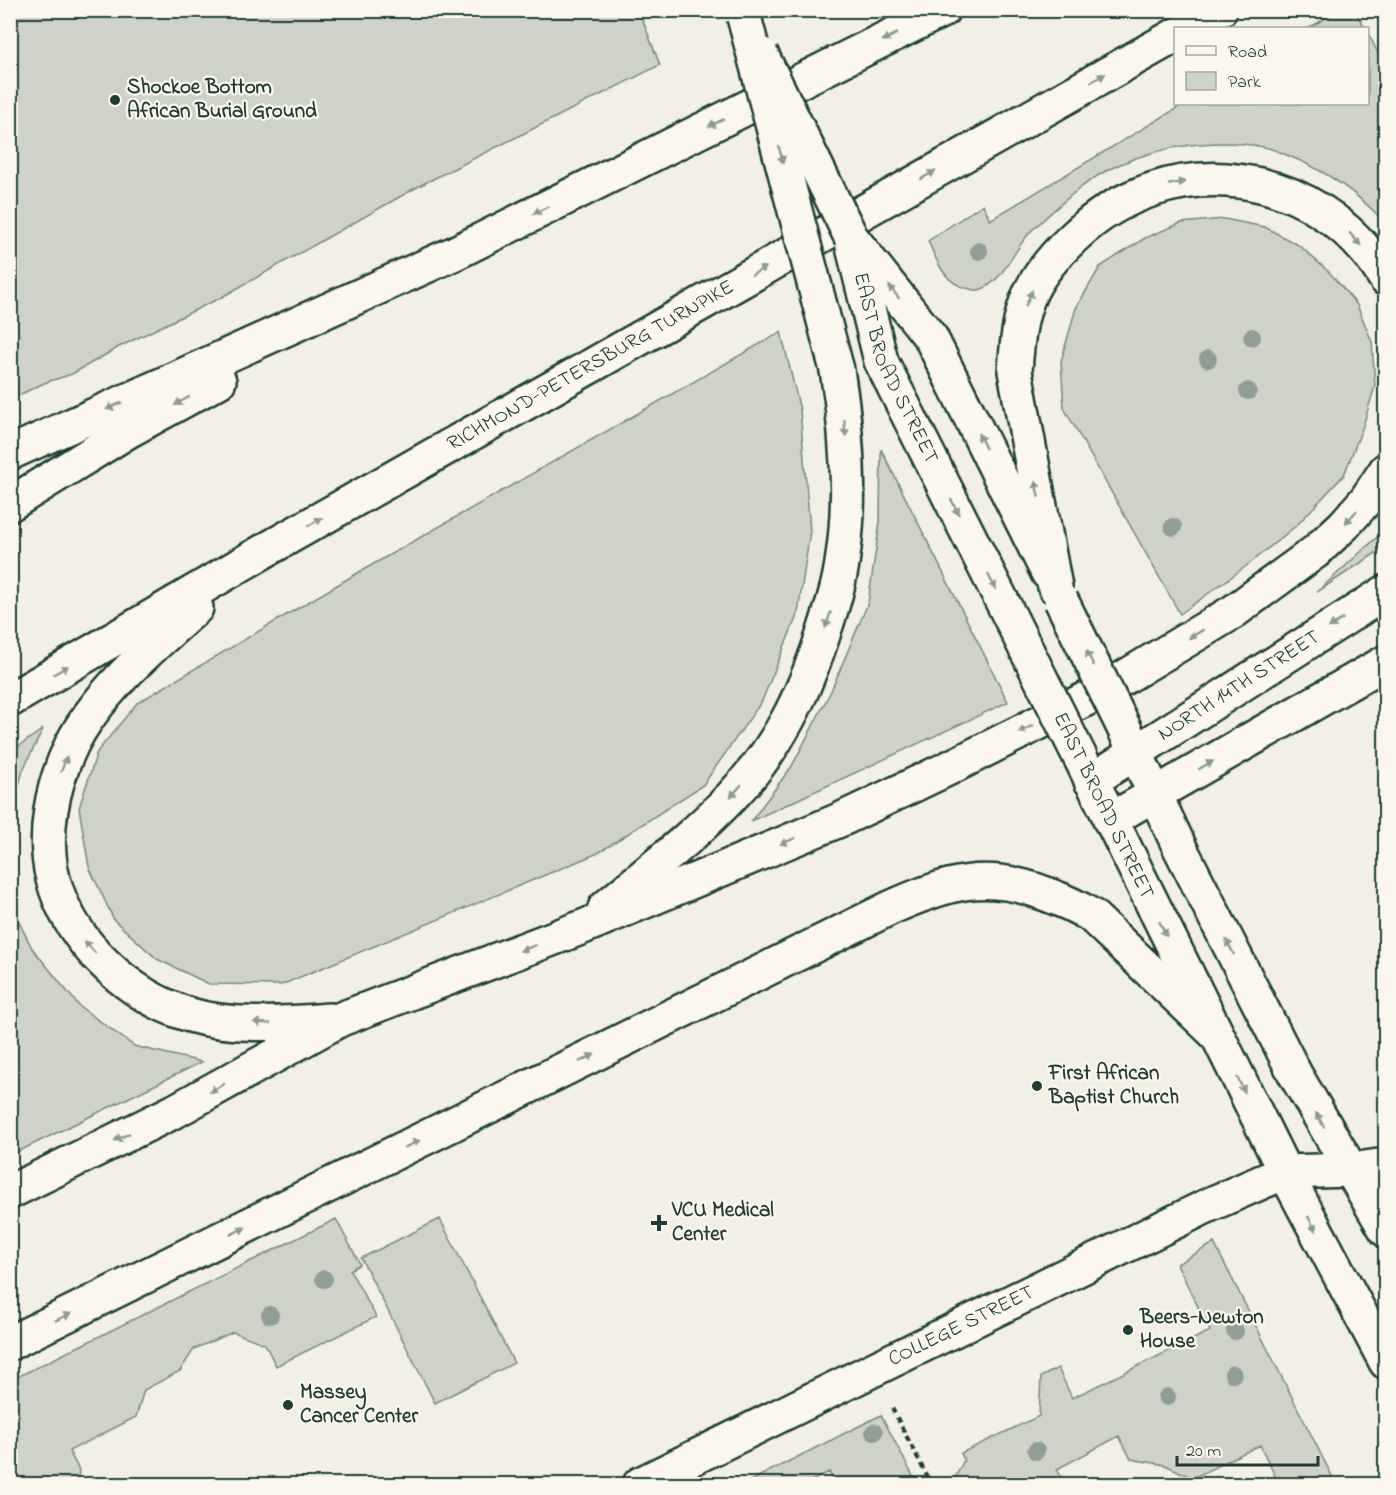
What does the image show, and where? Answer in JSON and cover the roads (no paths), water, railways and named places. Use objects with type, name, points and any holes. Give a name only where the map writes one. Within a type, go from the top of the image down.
[{"type":"main road","points":[[10,504],[128,430],[455,253],[943,10]]},
{"type":"main road","points":[[1188,27],[1220,10]]},
{"type":"main road","points":[[583,927],[732,796],[776,740],[798,702],[833,605],[843,556],[848,498],[846,429],[837,370],[742,14]]},
{"type":"main road","name":"EAST BROAD STREET","points":[[742,14],[851,237],[931,338],[1294,1074],[1386,1230]]},
{"type":"main road","name":"RICHMOND-PETERSBURG TURNPIKE","points":[[10,700],[264,551],[1174,36]]},
{"type":"main road","points":[[1058,594],[1015,371],[1017,342],[1022,316],[1031,291],[1048,265],[1090,221],[1117,204],[1155,187],[1201,179],[1243,180],[1278,189],[1316,207],[1350,233],[1376,263],[1386,279]]},
{"type":"main road","name":"EAST BROAD STREET","points":[[851,237],[881,361],[1285,1172],[1386,1362]]},
{"type":"main road","points":[[10,453],[455,253]]},
{"type":"main road","points":[[10,1192],[175,1111],[341,1019],[583,927],[842,819],[950,768],[1102,691],[1233,612],[1305,559],[1344,525],[1366,500],[1386,470]]},
{"type":"main road","points":[[264,551],[206,598],[145,653],[84,725],[69,752],[54,794],[49,823],[49,850],[53,879],[67,913],[86,943],[135,990],[163,1005],[191,1015],[220,1020],[274,1023],[341,1019]]},
{"type":"main road","name":"NORTH 14TH STREET","points":[[1086,770],[1130,741],[1386,592]]},
{"type":"main road","points":[[1110,820],[1386,662]]},
{"type":"main road","points":[[10,1344],[890,908],[948,885],[986,881],[1007,882],[1025,885],[1071,903],[1092,916],[1215,1033]]},
{"type":"main road","points":[[1285,1172],[1350,1170],[1386,1165]]},
{"type":"main road","name":"COLLEGE STREET","points":[[640,1485],[1164,1226],[1285,1172]]},
{"type":"place","name":"Shockoe Bottom African Burial Ground","points":[[115,100]]},
{"type":"place","name":"First African Baptist Church","points":[[1037,1086]]},
{"type":"place","name":"VCU Medical Center","points":[[659,1223]]},
{"type":"place","name":"Beers-Newton House","points":[[1128,1330]]},
{"type":"place","name":"Massey Cancer Center","points":[[288,1405]]}]
